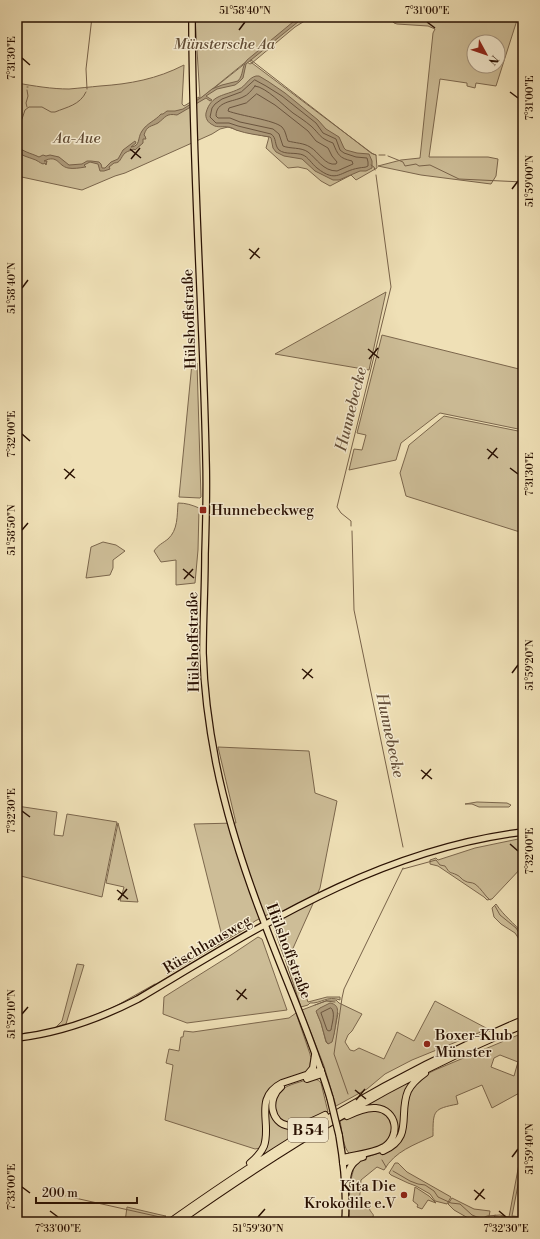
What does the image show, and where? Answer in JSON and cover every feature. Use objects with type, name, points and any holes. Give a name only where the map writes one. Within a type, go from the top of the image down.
[{"type":"highway","name":"B 54","points":[[170,1222],[294,1138],[365,1096],[444,1055],[523,1020]]},
{"type":"highway","name":"B 54","points":[[178,1222],[234,1183],[303,1139],[374,1097],[452,1057],[523,1025]]},
{"type":"highway","points":[[308,1074],[314,1065],[316,1055]]},
{"type":"highway","points":[[343,1160],[360,1158],[384,1151],[397,1142],[403,1130],[406,1100],[410,1088],[420,1077],[452,1057]]},
{"type":"highway","points":[[322,1072],[288,1084],[277,1091],[273,1098],[272,1106],[273,1113],[277,1120],[289,1126],[304,1124],[324,1116],[350,1101],[365,1096]]},
{"type":"highway","points":[[205,1197],[215,1187],[251,1162],[262,1150],[265,1144],[266,1135],[266,1104],[270,1093],[282,1083],[308,1074],[322,1072]]},
{"type":"highway","points":[[303,1139],[318,1133],[351,1114],[367,1109],[380,1108],[389,1114],[393,1120],[395,1128],[394,1136],[388,1144],[379,1149],[343,1160]]},
{"type":"highway","points":[[346,1189],[350,1166],[354,1161],[360,1158]]},
{"type":"main road","name":"Hülshoffstraße","points":[[192,17],[206,460],[206,531],[203,631],[206,691],[212,738],[226,807],[240,854],[264,924],[316,1055],[330,1098],[339,1135],[343,1160],[346,1189],[345,1222]]},
{"type":"main road","name":"Rüschhausweg","points":[[17,1038],[52,1033],[97,1019],[118,1010],[264,924],[342,884],[396,862],[455,844],[523,832]]},
{"type":"green space","name":"Münstersche Aa","points":[[195,17],[311,17],[295,27],[252,63],[248,60],[200,99]]},
{"type":"green space","points":[[389,17],[518,17],[506,55],[506,34],[466,34],[466,74],[500,74],[496,86],[476,83],[475,88],[467,86],[467,83],[440,79],[429,157],[488,157],[498,159],[496,176],[491,184],[421,175],[378,166],[401,160],[420,158],[433,33],[435,29],[428,26],[394,23]]},
{"type":"green space","name":"Aa-Aue","points":[[247,62],[250,64],[252,63],[376,155],[377,168],[356,180],[351,175],[330,186],[321,181],[307,169],[298,167],[288,168],[266,148],[269,137],[228,127],[220,129],[125,173],[82,190],[17,176],[17,83],[63,89],[111,85],[133,82],[164,74],[184,65],[182,104],[184,106],[199,97],[199,100]]},
{"type":"green space","points":[[386,292],[369,370],[275,354]]},
{"type":"green space","points":[[382,335],[523,370],[523,430],[440,413],[401,443],[396,460],[349,470],[354,449],[362,450],[366,435],[357,433]]},
{"type":"green space","points":[[192,363],[197,363],[200,498],[179,497]]},
{"type":"green space","points":[[444,416],[523,432],[523,533],[406,496],[400,473],[409,445]]},
{"type":"green space","points":[[178,503],[189,504],[199,508],[198,550],[195,583],[176,585],[176,560],[161,562],[154,551],[168,539],[174,531]]},
{"type":"green space","points":[[103,542],[116,545],[125,551],[113,560],[113,568],[110,575],[86,578],[91,547]]},
{"type":"green space","points":[[218,747],[309,751],[315,793],[337,801],[320,888],[290,955],[284,957],[269,914],[223,940],[194,824],[236,823]]},
{"type":"green space","points":[[477,802],[507,803],[511,805],[509,807],[479,807],[472,804],[465,804]]},
{"type":"green space","points":[[17,806],[57,812],[54,835],[63,836],[67,814],[117,822],[102,897],[17,875]]},
{"type":"green space","points":[[118,823],[138,902],[120,901],[124,887],[106,883]]},
{"type":"green space","points":[[523,838],[523,866],[492,899],[487,900],[438,866],[430,864],[430,860],[436,858],[438,860],[475,848]]},
{"type":"green space","points":[[496,904],[523,934],[523,945],[515,933],[501,924],[494,917],[492,908]]},
{"type":"green space","points":[[258,937],[262,939],[287,1010],[187,1023],[163,1014],[164,997]]},
{"type":"green space","points":[[291,957],[308,1002],[327,997],[340,997],[340,1000],[331,998],[310,1003],[301,1007],[285,959]]},
{"type":"green space","points":[[77,964],[84,965],[66,1024],[56,1027],[62,1021]]},
{"type":"green space","points":[[328,1000],[336,1000],[339,1003],[362,1014],[345,1042],[350,1050],[354,1051],[359,1048],[384,1059],[397,1032],[414,1041],[435,1001],[488,1029],[412,1060],[385,1074],[367,1089],[336,1106],[324,1066],[302,1010]],"holes":[[[320,1008],[338,1013],[333,1038],[328,1044],[326,1042],[317,1013]]]},
{"type":"green space","points":[[296,1013],[311,1056],[310,1068],[308,1071],[271,1088],[263,1142],[260,1148],[255,1149],[165,1120],[173,1065],[166,1063],[169,1049],[179,1051],[181,1037],[183,1037],[184,1031],[193,1032],[289,1018]]},
{"type":"green space","points":[[523,1033],[523,1091],[492,1108],[482,1085],[456,1096],[458,1104],[444,1107],[436,1112],[433,1121],[433,1136],[399,1153],[388,1163],[384,1170],[377,1167],[361,1180],[359,1206],[369,1208],[373,1217],[369,1222],[349,1222],[350,1184],[354,1165],[364,1158],[388,1150],[406,1123],[410,1093],[416,1084],[427,1074]],"holes":[[[500,1055],[518,1062],[514,1076],[491,1067],[494,1058]]]},
{"type":"green space","points":[[415,1078],[411,1082],[400,1133],[392,1144],[396,1134],[386,1110],[351,1112]]},
{"type":"green space","points":[[310,1079],[321,1083],[328,1112],[297,1124],[284,1122],[275,1113],[275,1102],[277,1095],[284,1088]]},
{"type":"green space","points":[[271,1094],[271,1103],[282,1125],[319,1121],[258,1159],[262,1153],[266,1113]]},
{"type":"green space","points":[[377,1110],[388,1116],[393,1126],[388,1141],[377,1148],[350,1154],[344,1144],[340,1121],[364,1111]]},
{"type":"green space","points":[[522,1148],[523,1159],[512,1216],[523,1217],[523,1220],[510,1219],[509,1222],[494,1222],[494,1217],[509,1217]]},
{"type":"green space","points":[[395,1163],[398,1163],[407,1172],[451,1197],[447,1204],[435,1201],[430,1194],[391,1175],[389,1173]]},
{"type":"green space","points":[[415,1187],[429,1196],[436,1203],[428,1200],[422,1209],[417,1207],[418,1205],[413,1201]]},
{"type":"green space","points":[[452,1198],[474,1209],[490,1211],[488,1222],[475,1222],[454,1210],[448,1204]]},
{"type":"green space","points":[[127,1207],[166,1216],[158,1222],[125,1222]]},
{"type":"water","points":[[299,17],[304,17],[246,64],[243,78],[239,82],[235,85],[217,89],[206,96],[212,100],[210,101],[206,98],[177,115],[168,115],[158,123],[146,129],[144,135],[146,139],[143,139],[143,143],[135,150],[134,149],[125,153],[119,161],[109,167],[110,169],[100,171],[98,164],[90,162],[84,165],[86,167],[68,168],[52,159],[44,161],[47,161],[46,165],[45,163],[42,164],[17,151],[17,145],[24,151],[39,157],[43,155],[50,155],[59,157],[69,165],[82,164],[87,161],[91,161],[99,162],[102,168],[105,168],[111,162],[118,159],[123,150],[135,141],[136,143],[131,147],[136,145],[144,128],[161,114],[167,111],[183,109],[212,89],[238,81],[247,60]]},
{"type":"water","points":[[259,76],[285,93],[318,120],[326,129],[339,137],[346,150],[369,154],[372,161],[372,168],[366,171],[360,171],[339,180],[333,180],[315,171],[302,159],[284,156],[276,152],[273,148],[270,137],[244,132],[229,127],[216,126],[208,122],[206,113],[211,102],[219,96],[241,88],[251,78]]},
{"type":"water","points":[[330,1003],[336,1006],[337,1013],[333,1040],[328,1044],[316,1011]]},
{"type":"waterway","points":[[87,89],[86,69],[92,17]]},
{"type":"waterway","points":[[251,60],[371,153],[376,155]]},
{"type":"waterway","points":[[27,90],[27,107]]},
{"type":"waterway","points":[[17,126],[22,119],[25,110],[29,107],[42,107],[51,112],[55,112],[77,103],[86,92]]},
{"type":"waterway","points":[[379,155],[385,155]]},
{"type":"waterway","points":[[388,156],[403,162],[405,166],[416,164],[419,166],[430,165],[459,179],[523,182]]},
{"type":"waterway","name":"Hunnebecke","points":[[371,165],[375,170]]},
{"type":"waterway","name":"Hunnebecke","points":[[351,526],[351,521],[341,513],[337,507],[391,287],[376,175]]},
{"type":"waterway","name":"Hunnebecke","points":[[352,531],[354,610],[403,847]]},
{"type":"waterway","points":[[403,869],[436,860],[440,865],[445,866],[448,871],[466,882],[475,884],[490,900]]},
{"type":"waterway","name":"Hunnebecke","points":[[348,1094],[334,1054],[344,989],[403,868]]},
{"type":"waterway","points":[[495,906],[500,915],[516,928],[523,939]]},
{"type":"waterway","points":[[167,975],[247,928]]},
{"type":"waterway","points":[[83,1020],[116,1006],[155,984]]},
{"type":"waterway","points":[[315,1005],[326,1001],[335,1002]]},
{"type":"waterway","points":[[71,1024],[78,1021]]},
{"type":"waterway","points":[[19,1034],[45,1031]]},
{"type":"waterway","name":"Hunnebecke","points":[[382,1160],[386,1167]]},
{"type":"waterway","name":"Hunnebecke","points":[[393,1171],[410,1181],[425,1185],[434,1191],[438,1197],[451,1203],[460,1204],[472,1215],[477,1217],[483,1218],[487,1216],[500,1215],[523,1218]]},
{"type":"waterway","points":[[66,1196],[160,1217]]},
{"type":"waterway","name":"Hunnebecke","points":[[493,1222],[495,1215]]},
{"type":"place","name":"Hunnebeckweg","points":[[203,510]]},
{"type":"place","name":"Boxer-Klub Münster","points":[[427,1044]]},
{"type":"place","name":"Kita Die Krokodile e.V","points":[[404,1195]]}]
